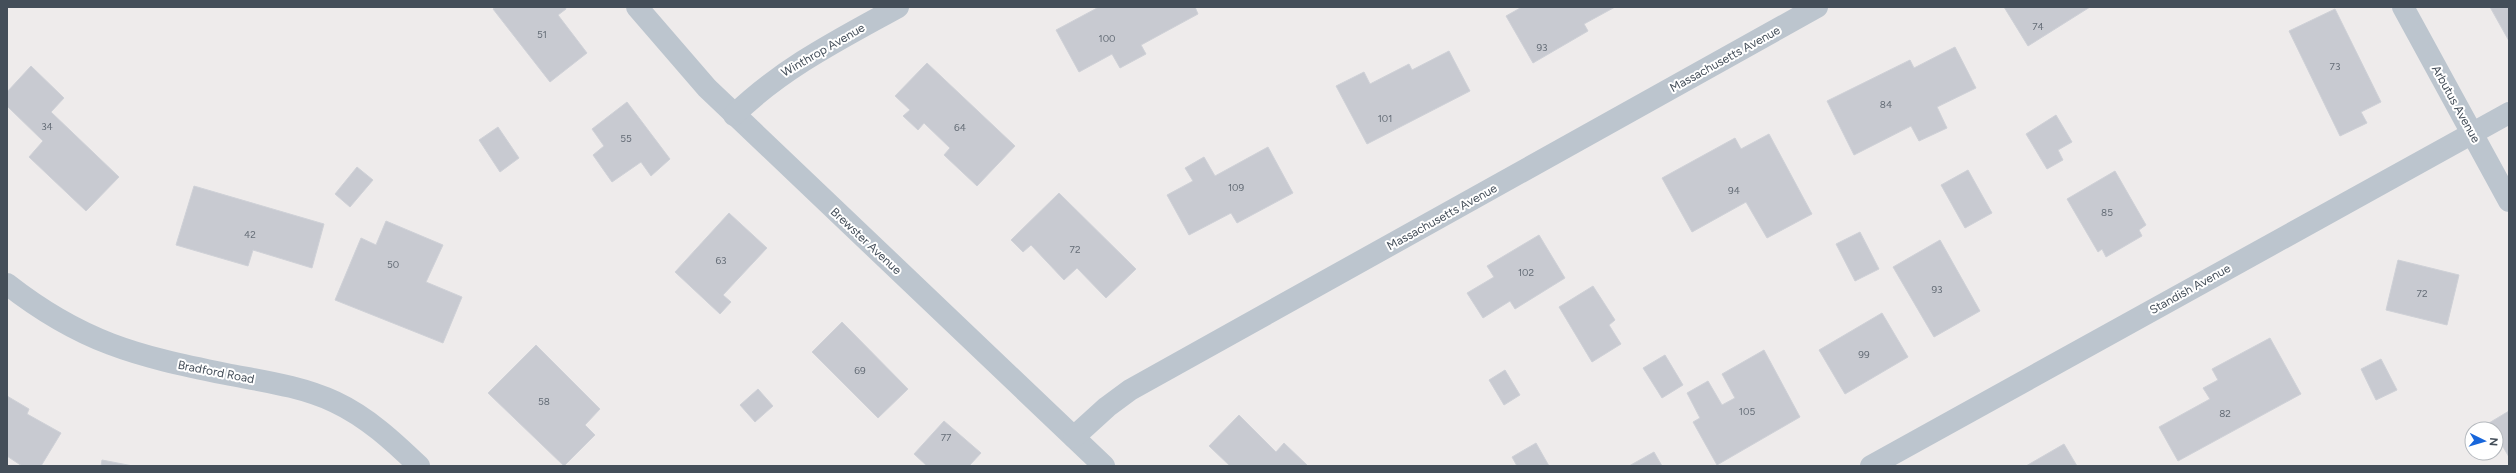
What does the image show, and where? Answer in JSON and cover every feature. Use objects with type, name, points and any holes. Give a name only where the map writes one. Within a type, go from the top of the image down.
[{"type":"street","name":"Brewster Avenue","points":[[637,7],[701,83],[1104,466]]},
{"type":"street","name":"Winthrop Avenue","points":[[734,114],[751,97],[797,63],[898,7]]},
{"type":"street","name":"Massachusetts Avenue","points":[[1074,437],[1107,407],[1130,390],[1817,7]]},
{"type":"street","name":"Arbutus Avenue","points":[[2403,7],[2509,201]]},
{"type":"street","name":"Standish Avenue","points":[[1871,466],[2509,113]]},
{"type":"street","name":"Bradford Road","points":[[7,284],[51,315],[104,343],[159,361],[290,387],[334,401],[376,427],[419,466]]},
{"type":"building","points":[[496,7],[565,7],[566,9],[558,15],[587,53],[550,82],[493,9]]},
{"type":"building","points":[[1099,7],[1195,7],[1198,14],[1141,45],[1146,54],[1120,68],[1112,54],[1079,72],[1056,30]]},
{"type":"building","points":[[1522,7],[1615,7],[1584,24],[1588,31],[1533,63],[1506,16]]},
{"type":"building","points":[[2004,7],[2090,7],[2028,46]]},
{"type":"building","points":[[2490,7],[2509,7],[2509,41]]},
{"type":"building","points":[[2335,9],[2381,102],[2361,112],[2367,123],[2340,136],[2289,31]]},
{"type":"building","points":[[1955,47],[1976,88],[1937,107],[1947,128],[1919,141],[1911,126],[1854,155],[1827,101],[1910,60],[1914,68]]},
{"type":"building","points":[[1449,51],[1470,91],[1367,144],[1336,86],[1364,72],[1370,84],[1409,64],[1412,70]]},
{"type":"building","points":[[927,63],[1015,146],[977,186],[944,155],[950,148],[924,123],[918,130],[903,116],[910,110],[895,96]]},
{"type":"building","points":[[31,66],[64,98],[51,112],[119,177],[86,211],[29,157],[43,141],[7,106],[7,92]]},
{"type":"building","points":[[627,102],[670,159],[651,176],[641,162],[612,182],[593,155],[604,146],[592,129]]},
{"type":"building","points":[[2056,115],[2072,142],[2058,150],[2063,160],[2047,169],[2026,134]]},
{"type":"building","points":[[498,127],[519,158],[500,172],[479,140]]},
{"type":"building","points":[[1769,134],[1812,214],[1767,238],[1746,202],[1692,232],[1662,178],[1735,138],[1741,149]]},
{"type":"building","points":[[1268,147],[1293,193],[1237,223],[1231,213],[1189,235],[1167,195],[1193,181],[1185,168],[1204,157],[1215,176]]},
{"type":"building","points":[[357,167],[373,180],[350,207],[335,194]]},
{"type":"building","points":[[1968,170],[1992,213],[1965,228],[1941,185]]},
{"type":"building","points":[[2115,171],[2146,225],[2139,230],[2142,236],[2106,257],[2102,249],[2098,252],[2067,199]]},
{"type":"building","points":[[194,186],[324,224],[312,268],[253,250],[248,266],[176,245]]},
{"type":"building","points":[[1059,193],[1136,269],[1106,298],[1077,268],[1064,280],[1031,245],[1023,252],[1011,240]]},
{"type":"building","points":[[729,213],[767,248],[723,295],[731,302],[720,314],[675,272]]},
{"type":"building","points":[[386,221],[443,245],[426,282],[462,297],[443,343],[335,300],[361,238],[376,245]]},
{"type":"building","points":[[1860,232],[1879,269],[1855,281],[1836,244]]},
{"type":"building","points":[[1539,235],[1565,278],[1515,309],[1510,301],[1483,318],[1467,293],[1494,277],[1487,266]]},
{"type":"building","points":[[1940,240],[1980,311],[1934,337],[1893,267]]},
{"type":"building","points":[[2398,260],[2459,275],[2447,325],[2386,310]]},
{"type":"building","points":[[1593,286],[1615,320],[1609,325],[1621,344],[1592,362],[1559,307]]},
{"type":"building","points":[[1882,313],[1908,357],[1845,394],[1819,350]]},
{"type":"building","points":[[842,322],[908,389],[878,418],[812,352]]},
{"type":"building","points":[[2270,338],[2301,394],[2178,461],[2159,427],[2210,399],[2203,388],[2218,380],[2212,369]]},
{"type":"building","points":[[536,345],[600,409],[585,425],[595,435],[564,466],[488,393]]},
{"type":"building","points":[[1764,350],[1800,417],[1717,465],[1693,422],[1700,418],[1687,393],[1708,381],[1722,405],[1735,398],[1722,374]]},
{"type":"building","points":[[1665,355],[1683,385],[1662,398],[1643,368]]},
{"type":"building","points":[[2381,359],[2397,390],[2376,400],[2361,369]]},
{"type":"building","points":[[1505,370],[1520,395],[1504,405],[1489,380]]},
{"type":"building","points":[[758,389],[773,406],[755,422],[740,405]]},
{"type":"building","points":[[7,396],[29,409],[27,414],[61,433],[41,466],[22,466],[7,456]]},
{"type":"building","points":[[2509,411],[2509,457],[2504,449],[2504,421],[2492,421]]},
{"type":"building","points":[[1239,415],[1276,452],[1284,443],[1308,466],[1230,466],[1209,446]]},
{"type":"building","points":[[944,421],[981,453],[969,466],[927,466],[914,454]]},
{"type":"building","points":[[1536,443],[1549,466],[1517,466],[1512,457]]},
{"type":"building","points":[[2064,444],[2077,466],[2026,466]]},
{"type":"building","points":[[1654,452],[1662,466],[1629,466]]},
{"type":"building","points":[[102,460],[133,466],[101,466]]}]
